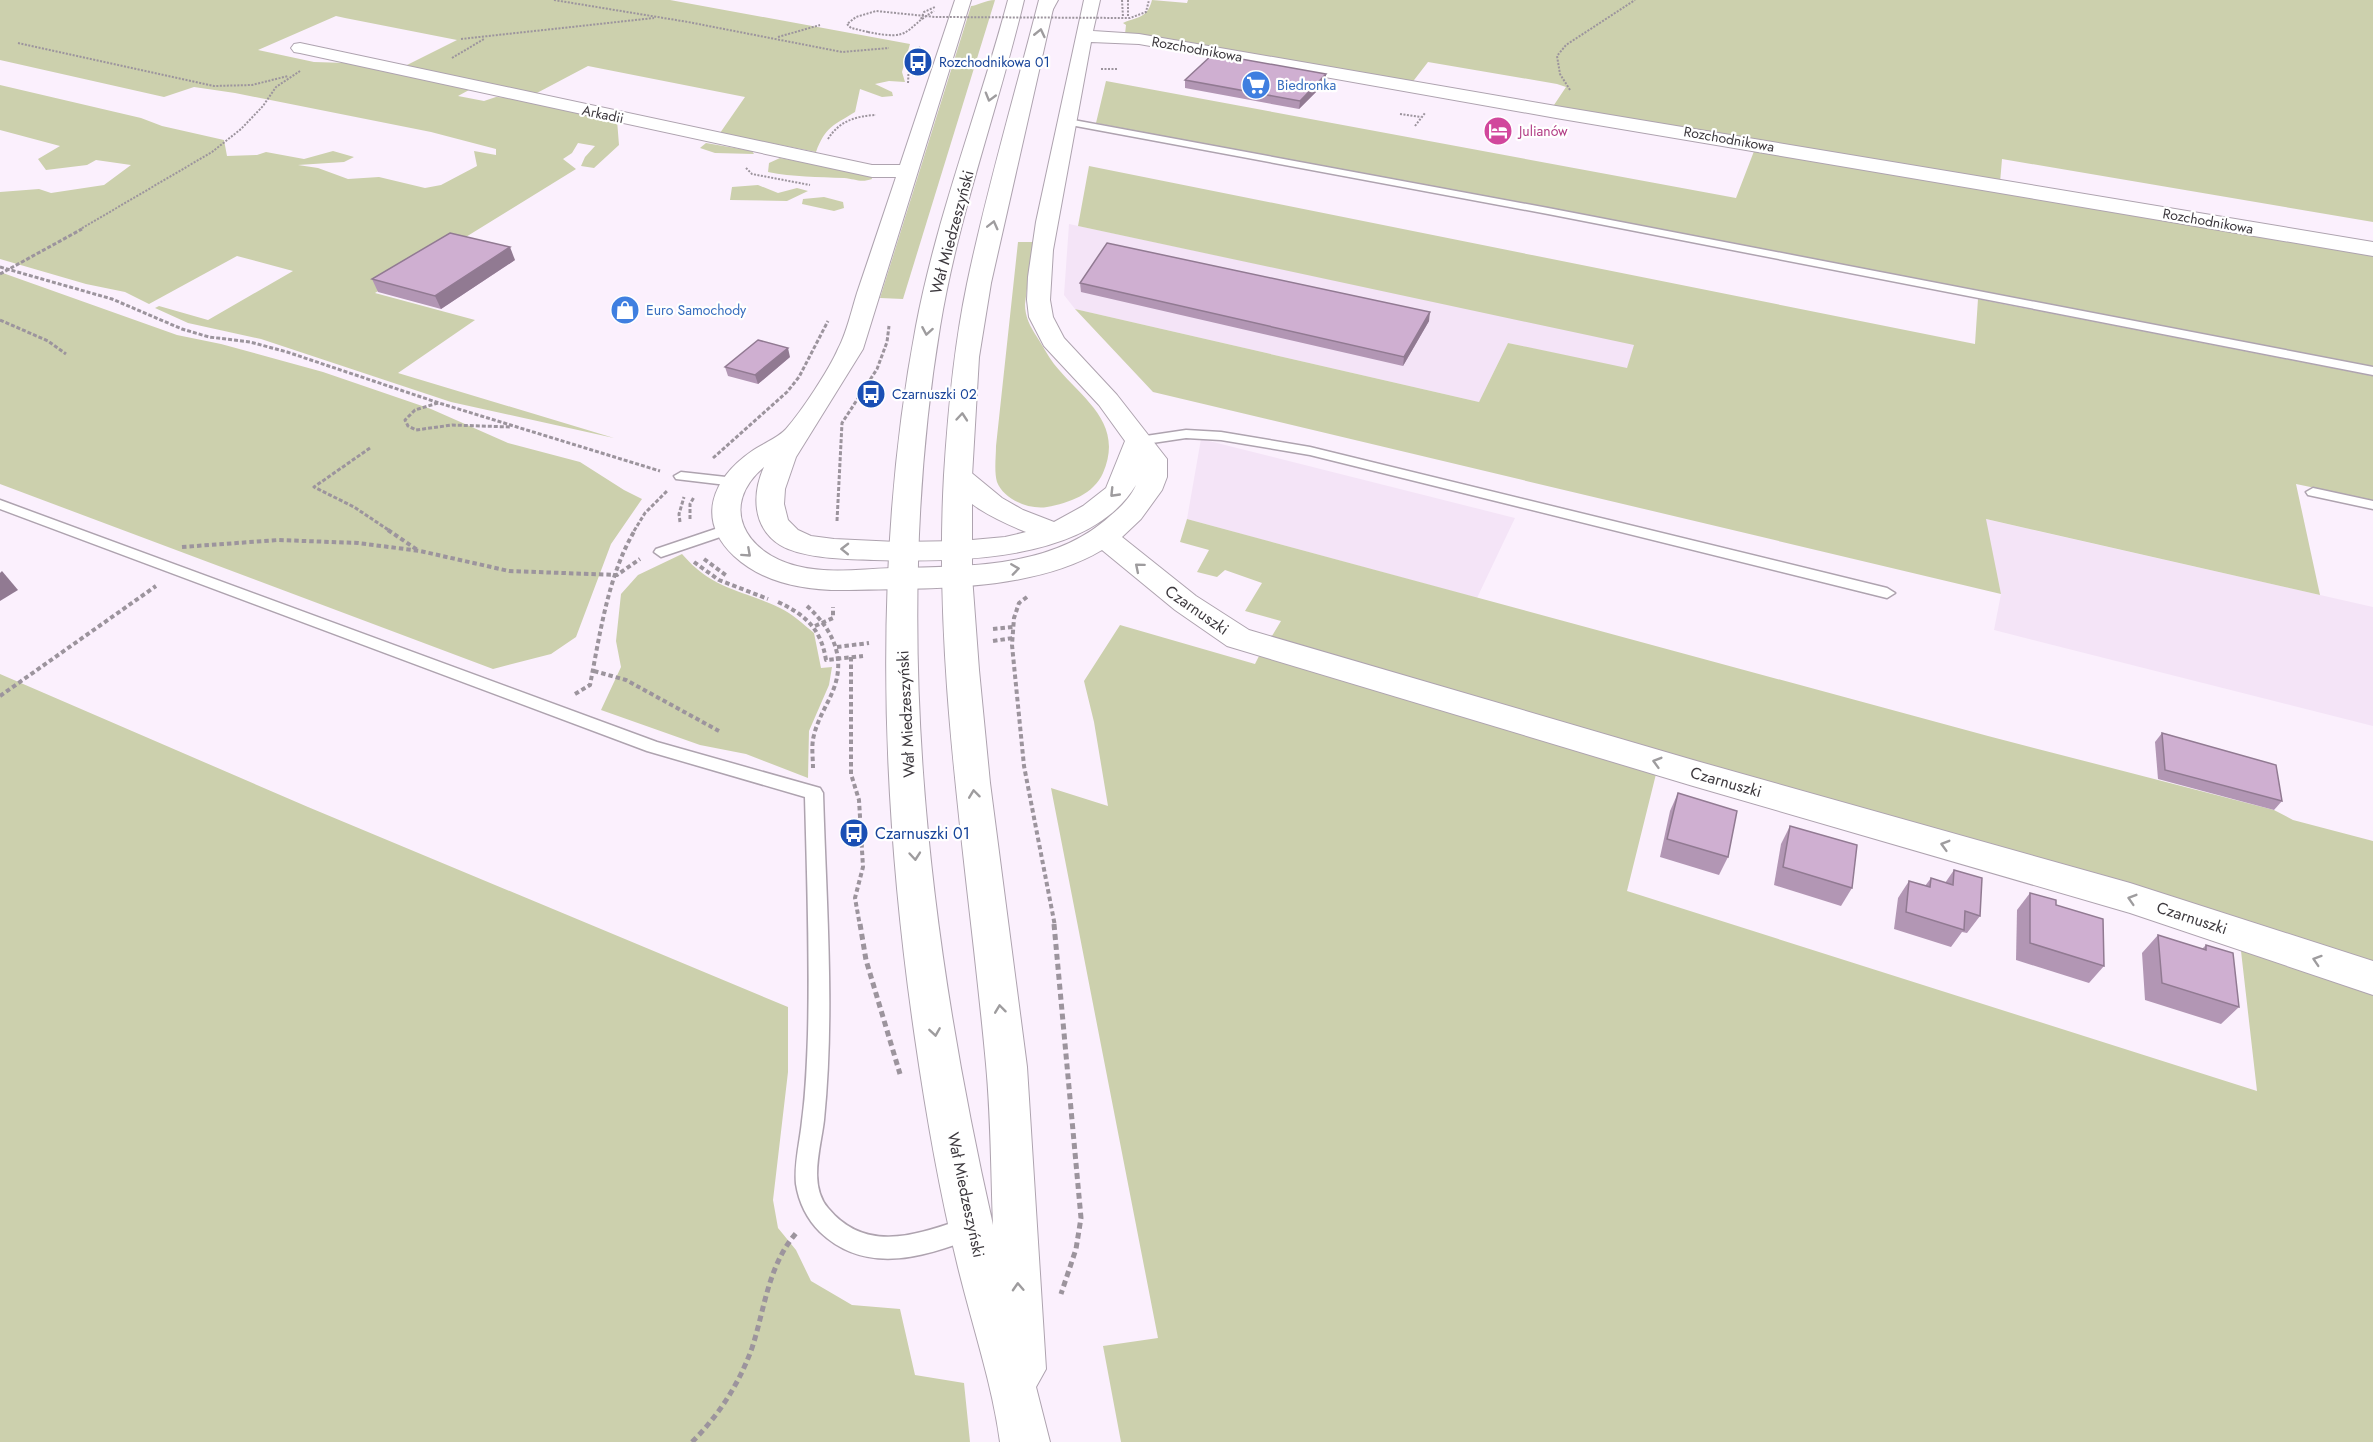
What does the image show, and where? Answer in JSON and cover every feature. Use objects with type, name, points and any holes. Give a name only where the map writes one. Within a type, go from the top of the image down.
[{"type":"street","name":"Wał Miedzeszyński","points":[[1016,0],[943,259],[928,325],[914,409],[904,564],[903,645],[911,823],[926,975],[943,1084],[971,1228],[1024,1436]]},
{"type":"street","points":[[792,437],[756,459],[735,482],[725,506],[729,529],[736,542],[757,562],[795,576],[834,580],[904,564],[958,562],[1030,567],[1083,549],[1104,537],[1129,515],[1145,496],[1154,464],[1150,451],[1056,345],[1044,324],[1039,306],[1043,252],[1092,0]]},
{"type":"street","name":"Wał Miedzeszyński","points":[[1024,1436],[1023,1368],[1007,1067],[973,783],[958,562],[958,476],[967,357],[979,283],[1048,2]]},
{"type":"street","points":[[904,564],[794,540],[783,533],[775,523],[770,511],[770,494],[792,437],[829,387],[850,349],[907,171],[956,5]]},
{"type":"street","name":"Rozchodnikowa","points":[[1084,36],[1139,39],[1571,115],[1619,121],[2373,249]]},
{"type":"street","name":"Arkadii","points":[[300,48],[872,171],[907,171]]},
{"type":"street","points":[[958,562],[1003,546],[1055,532],[1082,519],[1111,498],[1122,485],[1139,441]]},
{"type":"street","points":[[958,476],[982,500],[998,510],[1055,532]]},
{"type":"street","name":"Czarnuszki","points":[[1104,537],[1176,597],[1215,625],[1238,638],[1682,770],[2130,898],[2373,978]]},
{"type":"lane","points":[[1068,122],[1525,207],[2373,371]]},
{"type":"lane","points":[[1139,441],[1186,434],[1221,436],[1310,451],[1887,593]]},
{"type":"lane","points":[[688,477],[735,482]]},
{"type":"lane","points":[[2313,492],[2373,505]]},
{"type":"lane","points":[[0,504],[180,569],[653,747],[814,793],[819,1022],[808,1192],[819,1215],[835,1230],[856,1243],[876,1250],[895,1250],[916,1246],[1015,1214]]},
{"type":"lane","points":[[661,552],[729,529]]},
{"type":"path","points":[[554,0],[775,38],[842,52],[889,48]]},
{"type":"path","points":[[1115,20],[1123,16],[1122,0]]},
{"type":"path","points":[[912,11],[935,17],[1130,18],[1146,12],[1149,0]]},
{"type":"path","points":[[1571,115],[1572,92],[1560,74],[1557,56],[1566,45],[1635,0]]},
{"type":"path","points":[[852,15],[847,22],[848,26],[884,35],[909,32],[920,21],[924,12],[940,3]]},
{"type":"path","points":[[944,23],[956,5]]},
{"type":"path","points":[[461,39],[664,18]]},
{"type":"path","points":[[775,38],[820,26]]},
{"type":"path","points":[[18,43],[223,87],[252,85],[294,74],[333,56]]},
{"type":"path","points":[[0,274],[114,211],[212,152],[241,129],[263,106],[276,87],[294,74]]},
{"type":"path","points":[[1415,126],[1427,111]]},
{"type":"path","points":[[1400,114],[1422,117]]},
{"type":"path","points":[[832,162],[827,147],[834,130],[851,119],[876,115]]},
{"type":"path","points":[[0,267],[111,299],[182,329],[210,337],[250,342],[287,352],[624,462],[688,477]]},
{"type":"path","points":[[545,708],[590,685],[606,606],[622,552],[645,513],[780,398],[799,377],[828,322],[835,302],[884,303],[890,333],[883,355],[865,392],[844,416],[842,423],[835,548]]},
{"type":"path","points":[[0,320],[48,341],[66,354]]},
{"type":"path","points":[[439,403],[415,409],[408,414],[405,420],[408,426],[416,430],[452,425],[515,427]]},
{"type":"path","points":[[370,448],[315,487],[362,512],[420,551]]},
{"type":"path","points":[[688,477],[679,514],[681,534],[696,565],[714,577],[792,608],[815,626],[822,637],[826,660],[863,656]]},
{"type":"path","points":[[131,551],[278,540],[358,543],[420,551],[509,571],[617,575]]},
{"type":"path","points":[[0,696],[180,569]]},
{"type":"path","points":[[815,626],[832,618],[834,580]]},
{"type":"path","points":[[1030,595],[1019,603],[1014,618],[1013,638],[1024,766],[1054,919],[1081,1218],[1076,1249],[1060,1294]]},
{"type":"path","points":[[986,642],[1013,638]]},
{"type":"path","points":[[851,657],[851,774],[859,800],[863,867],[855,898],[866,960],[903,1084]]},
{"type":"path","points":[[594,671],[626,680],[719,731]]},
{"type":"path","points":[[692,1442],[730,1394],[747,1362],[777,1262],[788,1240]]},
{"type":"shaded area","points":[[1069,224],[1635,344],[1627,369],[1508,343],[1479,402],[1075,309],[1064,295]]},
{"type":"shaded area","points":[[1201,439],[1515,518],[1477,598],[1187,519]]},
{"type":"shaded area","points":[[1985,519],[2373,607],[2373,726],[1994,630],[2001,594]]},
{"type":"green space","points":[[0,0],[670,0],[910,44],[902,72],[905,82],[889,81],[875,84],[892,92],[893,96],[882,97],[860,89],[855,112],[827,132],[816,152],[720,133],[745,97],[588,66],[535,94],[403,67],[457,40],[336,16],[258,50],[314,62],[347,63],[469,90],[458,96],[484,101],[496,97],[516,98],[617,120],[619,145],[594,168],[581,166],[585,157],[595,146],[578,143],[572,153],[563,159],[576,169],[375,293],[475,320],[398,373],[614,438],[451,402],[261,339],[188,323],[155,308],[159,306],[208,320],[293,271],[237,256],[149,304],[125,292],[86,284],[0,259],[0,192],[39,189],[51,193],[104,185],[131,165],[96,160],[87,165],[46,170],[38,159],[60,146],[0,130],[0,85],[224,140],[227,156],[257,155],[266,152],[304,159],[333,151],[354,157],[344,162],[298,165],[318,168],[348,179],[379,177],[425,188],[441,185],[477,166],[474,151],[496,155],[496,149],[431,132],[235,93],[194,87],[164,97],[0,60]]},
{"type":"green space","points":[[995,0],[903,299],[880,298],[971,6]]},
{"type":"green space","points":[[1152,0],[1187,3],[1188,0],[2373,0],[2373,222],[2002,159],[2000,183],[1552,108],[1566,87],[1428,62],[1411,84],[1125,34],[1126,25],[1123,23],[1145,14]]},
{"type":"green space","points":[[1106,81],[1736,198],[1756,146],[2373,252],[2373,367],[1096,123]]},
{"type":"green space","points":[[706,143],[752,151],[754,154],[715,153],[700,148]]},
{"type":"green space","points":[[780,158],[871,175],[872,179],[861,181],[768,172],[769,163]]},
{"type":"green space","points":[[1089,166],[1975,344],[1978,299],[2373,376],[2373,500],[2296,484],[2320,595],[1986,519],[2001,594],[1153,392],[1075,309],[1479,402],[1508,343],[1627,368],[1634,345],[1078,226]]},
{"type":"green space","points":[[758,185],[778,193],[797,188],[808,191],[787,201],[730,200],[732,187]]},
{"type":"green space","points":[[824,197],[843,202],[844,208],[834,211],[802,204],[803,199]]},
{"type":"green space","points":[[1018,242],[1033,242],[1025,304],[1030,325],[1054,364],[1097,412],[1108,439],[1108,455],[1103,473],[1094,487],[1072,500],[1040,508],[1011,499],[1000,488],[996,473],[996,446]]},
{"type":"green space","points":[[0,272],[177,335],[221,344],[323,372],[431,409],[508,443],[580,462],[642,499],[611,544],[576,637],[551,654],[493,669],[0,484]]},
{"type":"green space","points":[[1187,519],[1988,736],[2274,810],[2293,820],[2373,841],[2373,963],[1269,641],[1281,621],[1245,611],[1262,583],[1225,570],[1217,577],[1197,572],[1209,550],[1180,542]]},
{"type":"green space","points":[[682,554],[705,575],[728,588],[785,610],[814,633],[821,668],[832,667],[829,685],[809,731],[808,778],[746,754],[700,745],[601,710],[621,667],[616,641],[621,594],[638,575]]},
{"type":"green space","points":[[1120,625],[1255,664],[1259,656],[1657,770],[1627,891],[2257,1091],[2241,951],[2242,942],[2373,986],[2373,1442],[1121,1442],[1103,1346],[1158,1338],[1051,788],[1108,806],[1094,722],[1084,681]]},
{"type":"green space","points":[[0,674],[308,807],[788,1007],[788,1072],[773,1200],[778,1228],[796,1250],[811,1281],[852,1305],[900,1309],[915,1375],[964,1383],[970,1442],[0,1442]]},
{"type":"building","name":"Biedronka","points":[[1213,54],[1326,74],[1300,101],[1185,80]]},
{"type":"building","points":[[450,233],[510,247],[435,296],[372,279]]},
{"type":"building","points":[[1107,243],[1430,312],[1404,357],[1080,283]]},
{"type":"building","points":[[758,340],[788,348],[755,375],[725,367]]},
{"type":"building","points":[[2162,733],[2276,765],[2282,801],[2165,770]]},
{"type":"building","points":[[1678,793],[1737,811],[1728,857],[1667,839]]},
{"type":"building","points":[[1790,826],[1857,845],[1852,888],[1783,867]]},
{"type":"building","points":[[1954,870],[1982,878],[1980,916],[1965,911],[1964,930],[1906,912],[1909,881],[1930,887],[1931,878],[1953,885]]},
{"type":"building","points":[[2030,893],[2056,900],[2056,905],[2103,919],[2104,966],[2030,943]]},
{"type":"building","points":[[2158,935],[2206,950],[2206,945],[2233,953],[2239,1007],[2162,983]]},
{"type":"place","name":"Rozchodnikowa 01","points":[[918,62]]},
{"type":"place","name":"Biedronka","points":[[1256,85]]},
{"type":"place","name":"Julianów","points":[[1498,131]]},
{"type":"place","name":"Euro Samochody","points":[[625,310]]},
{"type":"place","name":"Czarnuszki 02","points":[[871,394]]},
{"type":"place","name":"Czarnuszki 01","points":[[854,833]]}]
